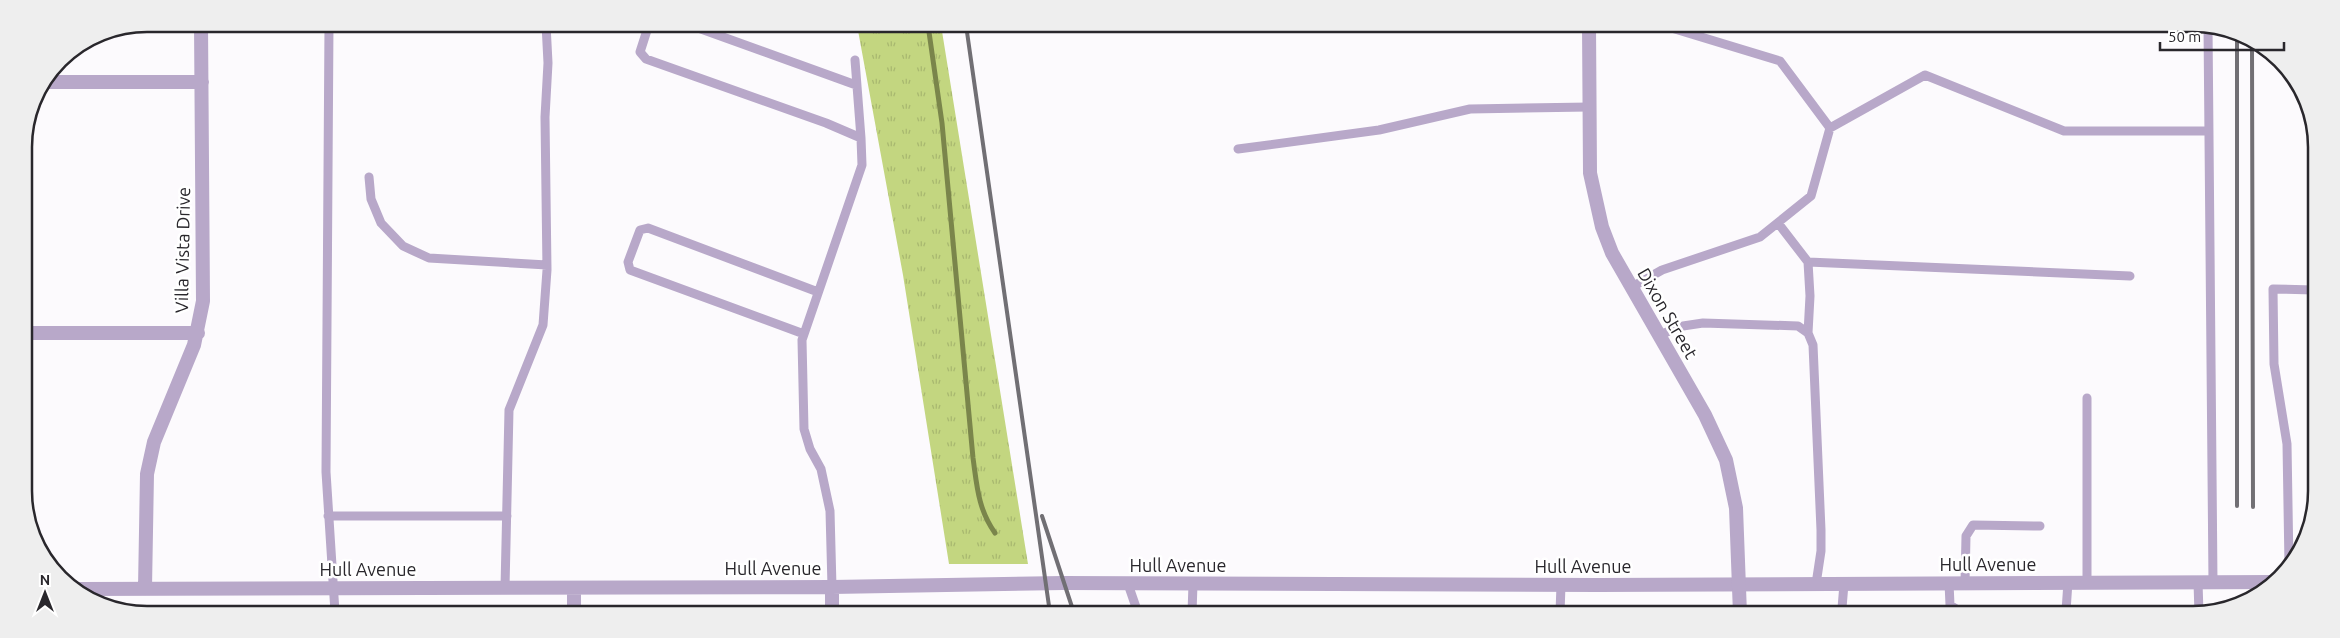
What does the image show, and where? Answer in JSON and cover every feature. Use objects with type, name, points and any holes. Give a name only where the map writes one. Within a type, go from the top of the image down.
[{"type":"street","name":"Dixon Street","points":[[1589,32],[1590,173],[1602,227],[1612,253],[1705,415],[1726,460],[1736,508],[1740,605]]},
{"type":"street","name":"Villa Vista Drive","points":[[146,588],[147,474],[154,442],[198,332],[203,301],[201,33]]},
{"type":"street","points":[[53,82],[202,82]]},
{"type":"street","points":[[32,333],[198,332]]},
{"type":"street","name":"Hull Avenue","points":[[88,589],[832,587],[1128,584],[1561,585],[2262,582]]},
{"type":"street","points":[[832,587],[832,606]]},
{"type":"street","points":[[574,588],[574,606]]},
{"type":"lane","points":[[1686,32],[1780,61],[1830,128]]},
{"type":"lane","points":[[328,33],[326,462],[335,606]]},
{"type":"lane","points":[[505,588],[509,410],[542,325],[547,265],[545,117],[548,63],[546,33]]},
{"type":"lane","points":[[646,33],[640,52],[646,59],[826,123],[860,138]]},
{"type":"lane","points":[[711,33],[856,85]]},
{"type":"lane","points":[[2208,34],[2212,582]]},
{"type":"lane","points":[[832,587],[830,511],[820,470],[810,449],[804,429],[802,340],[862,165],[855,60]]},
{"type":"lane","points":[[1632,287],[1662,270],[1760,237],[1810,196],[1830,128],[1925,75],[2064,130],[2209,130]]},
{"type":"lane","points":[[1238,150],[1379,130],[1470,109],[1589,107]]},
{"type":"lane","points":[[370,177],[371,199],[381,223],[403,246],[429,258],[547,265]]},
{"type":"lane","points":[[1778,223],[1808,262],[1810,273],[1808,332],[1813,345],[1821,530],[1821,551],[1816,584]]},
{"type":"lane","points":[[804,334],[630,270],[628,262],[640,230],[648,228],[818,292]]},
{"type":"lane","points":[[1808,262],[2130,276]]},
{"type":"lane","points":[[2289,553],[2287,444],[2274,364],[2273,289],[2308,290]]},
{"type":"lane","points":[[1659,335],[1684,326],[1703,323],[1798,326],[1808,332]]},
{"type":"lane","points":[[2086,582],[2087,398]]},
{"type":"lane","points":[[328,516],[507,516]]},
{"type":"lane","points":[[1965,583],[1966,536],[1973,525],[2040,526]]},
{"type":"lane","points":[[2066,605],[2068,582]]},
{"type":"lane","points":[[2198,582],[2199,605]]},
{"type":"lane","points":[[1949,583],[1950,605]]},
{"type":"lane","points":[[1128,584],[1135,606]]},
{"type":"lane","points":[[1192,605],[1193,584]]},
{"type":"lane","points":[[1842,605],[1844,584]]},
{"type":"lane","points":[[1560,605],[1561,585]]},
{"type":"green space","points":[[858,33],[942,33],[1028,564],[949,564],[903,275]]},
{"type":"waterway","points":[[929,33],[942,123],[973,458],[977,488],[982,506],[989,524],[995,533]]},
{"type":"railway","points":[[967,33],[1049,606]]},
{"type":"railway","points":[[2237,42],[2237,506]]},
{"type":"railway","points":[[2252,49],[2253,507]]},
{"type":"railway","points":[[1042,516],[1072,606]]}]
